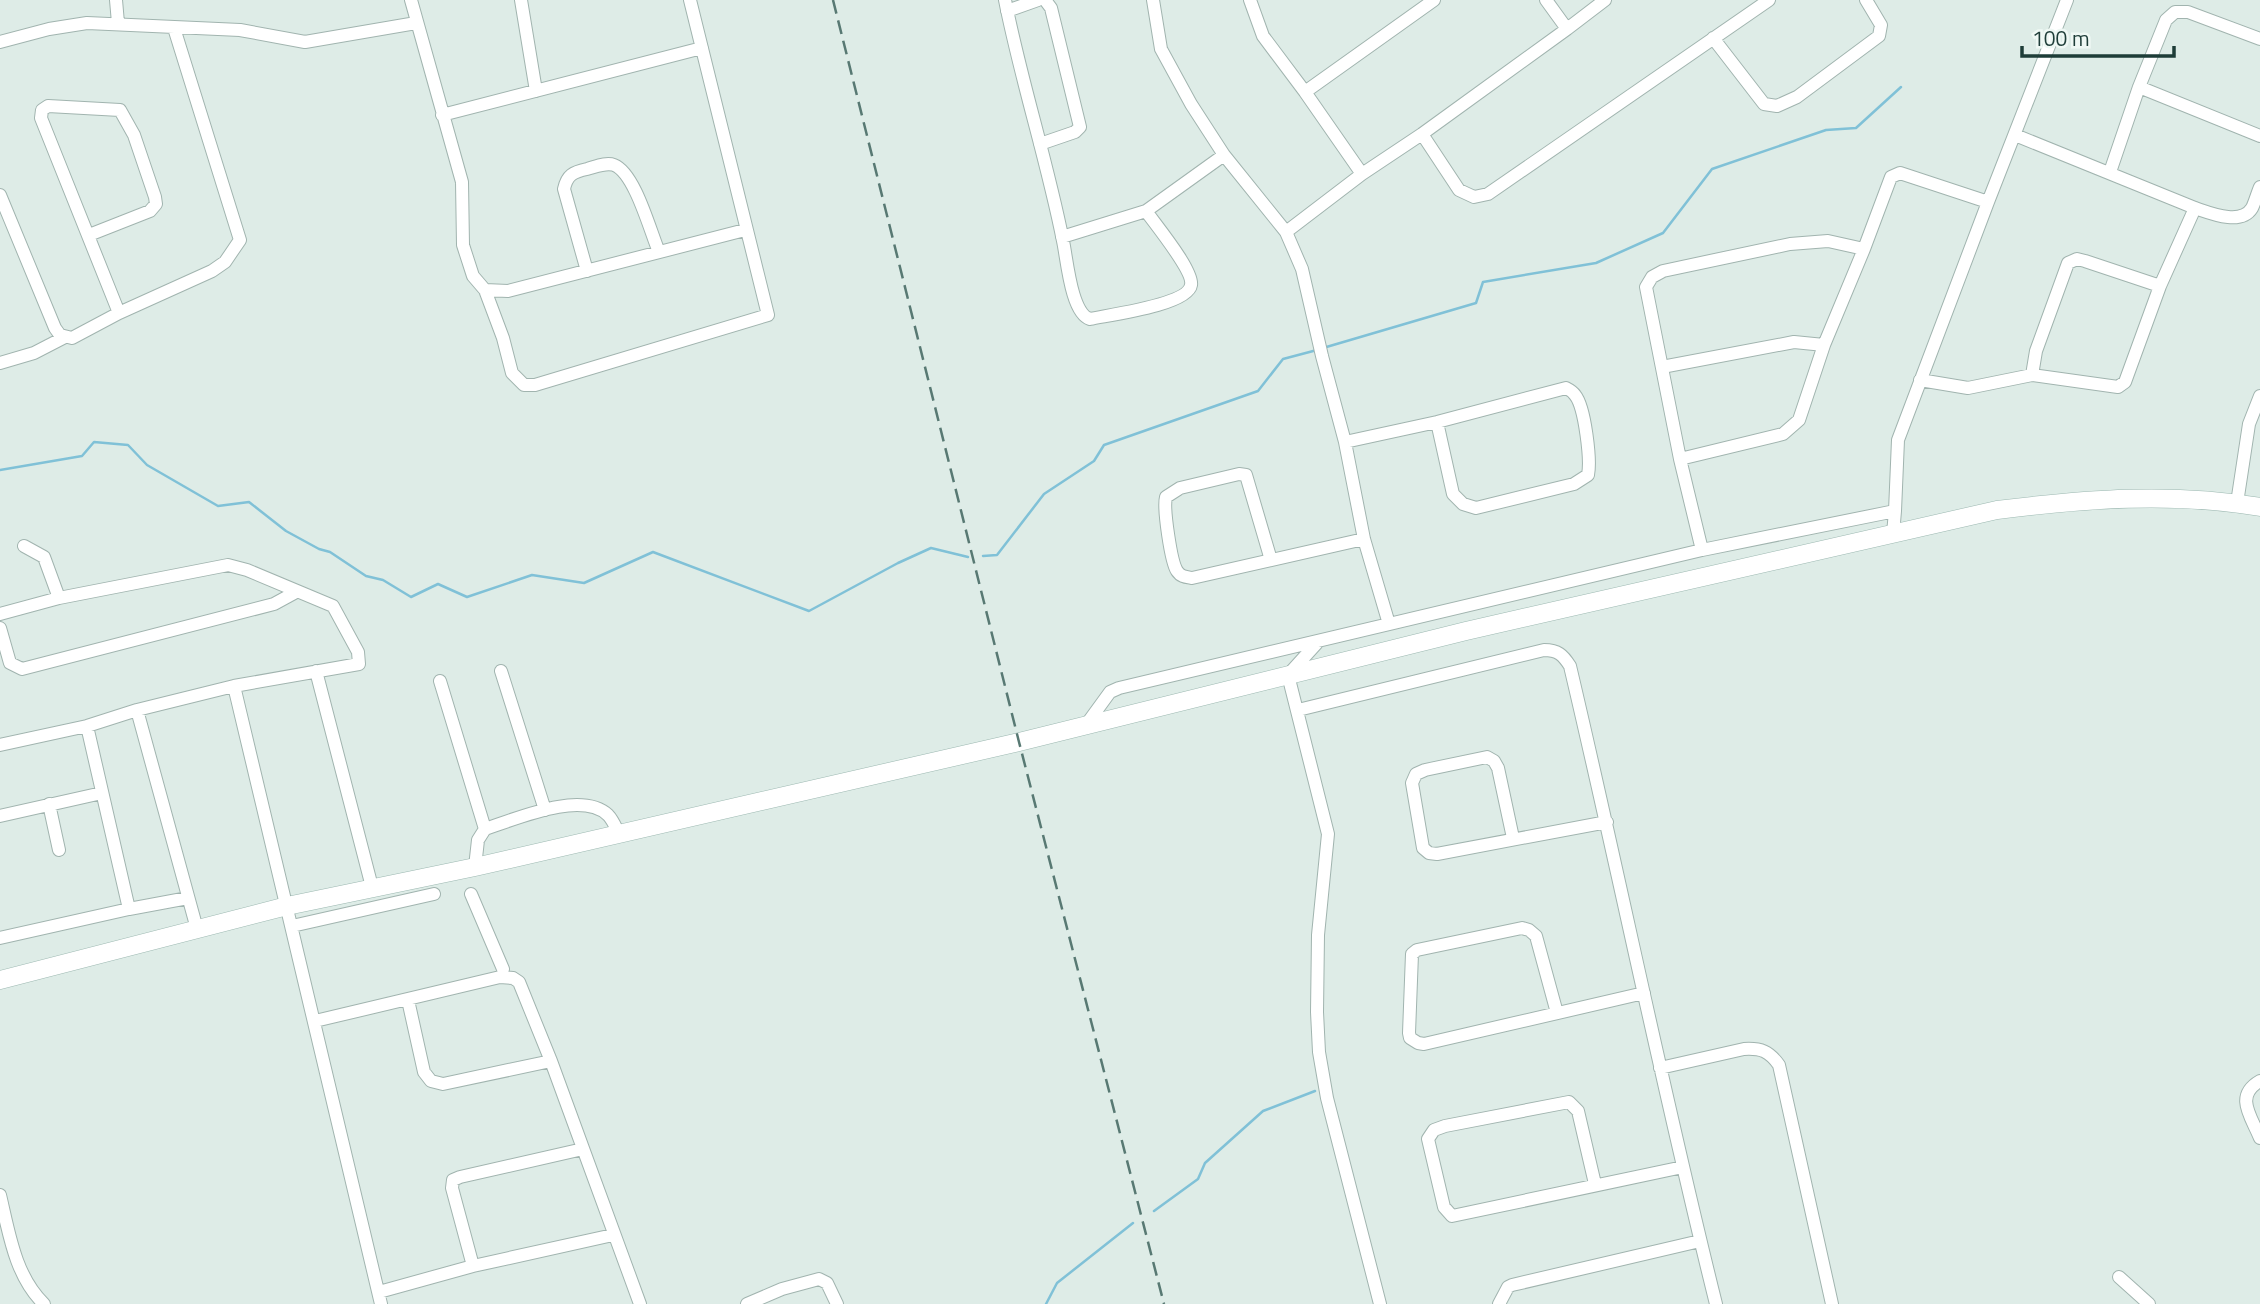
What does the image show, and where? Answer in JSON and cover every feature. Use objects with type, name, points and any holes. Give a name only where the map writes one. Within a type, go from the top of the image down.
[{"type":"street","points":[[116,0],[118,23]]},
{"type":"street","points":[[411,0],[462,182],[463,245],[473,276],[485,290],[494,311],[512,373],[524,385],[535,385],[768,315],[690,0]]},
{"type":"street","points":[[536,0],[521,2],[536,91]]},
{"type":"street","points":[[1038,0],[1006,6],[1076,305],[1084,317],[1135,311],[1170,301],[1188,291],[1191,286],[1186,268],[1146,211]]},
{"type":"street","points":[[1040,144],[1076,132],[1080,127],[1051,8],[1045,0]]},
{"type":"street","points":[[1153,0],[1161,49],[1191,104],[1224,155],[1286,232],[1302,269],[1345,442],[1364,540],[1389,624]]},
{"type":"street","points":[[1250,0],[1264,36],[1362,174]]},
{"type":"street","points":[[1546,0],[1566,29]]},
{"type":"street","points":[[1286,232],[1362,174],[1422,134],[1605,0]]},
{"type":"street","points":[[1422,134],[1459,190],[1474,197],[1488,194],[1769,0]]},
{"type":"street","points":[[1713,38],[1764,104],[1777,106],[1797,97],[1879,36],[1881,25],[1866,0]]},
{"type":"street","points":[[1893,534],[1898,440],[2067,0]]},
{"type":"street","points":[[1305,92],[1431,1]]},
{"type":"street","points":[[2110,172],[2139,87],[2166,20],[2175,12],[2188,12],[2260,39]]},
{"type":"street","points":[[0,42],[48,29],[87,23],[240,30],[305,42],[416,23]]},
{"type":"street","points":[[0,195],[55,328],[65,337],[72,338],[119,313],[212,271],[225,262],[240,240],[174,28]]},
{"type":"street","points":[[442,115],[702,47]]},
{"type":"street","points":[[2139,87],[2260,136]]},
{"type":"street","points":[[89,235],[150,211],[156,204],[155,197],[134,135],[120,110],[48,106],[42,110],[41,118],[119,313]]},
{"type":"street","points":[[2015,135],[2195,208],[2222,216],[2241,217],[2250,211],[2260,187]]},
{"type":"street","points":[[1062,237],[1146,211],[1224,155]]},
{"type":"street","points":[[587,271],[564,189],[567,178],[576,171],[607,164],[617,166],[624,172],[633,187],[659,252]]},
{"type":"street","points":[[1680,459],[1783,435],[1799,420],[1824,345],[1891,177],[1900,173],[1988,202]]},
{"type":"street","points":[[1920,380],[1968,387],[2032,375],[2118,387],[2125,382],[2160,286],[2195,208]]},
{"type":"street","points":[[485,290],[508,291],[745,230]]},
{"type":"street","points":[[1702,550],[1680,459],[1646,287],[1652,277],[1663,271],[1790,244],[1828,241],[1864,249]]},
{"type":"street","points":[[2032,375],[2036,351],[2068,263],[2077,259],[2085,261],[2160,286]]},
{"type":"street","points":[[494,311],[508,291]]},
{"type":"street","points":[[0,363],[34,353],[65,337]]},
{"type":"street","points":[[1662,367],[1794,342],[1824,345]]},
{"type":"street","points":[[1345,442],[1437,422],[1566,388],[1574,393],[1580,403],[1591,460],[1588,475],[1574,484],[1476,508],[1463,504],[1453,494],[1437,422]]},
{"type":"street","points":[[2237,503],[2249,424],[2260,396]]},
{"type":"street","points":[[1271,560],[1246,475],[1239,474],[1180,488],[1166,498],[1164,504],[1175,566],[1180,575],[1192,578],[1364,540]]},
{"type":"street","points":[[0,980],[287,906],[619,834],[1086,725],[1466,631],[1997,510],[2079,500],[2167,497],[2260,507]]},
{"type":"street","points":[[1086,725],[1110,692],[1119,688],[1702,550],[1895,511]]},
{"type":"street","points":[[24,546],[48,562],[59,598]]},
{"type":"street","points":[[1688,554],[1695,579]]},
{"type":"street","points":[[0,614],[59,598],[228,565],[247,570],[333,606],[358,652],[359,664],[234,686],[137,709],[87,726],[0,745]]},
{"type":"street","points":[[0,628],[10,663],[22,669],[274,604],[296,592]]},
{"type":"street","points":[[1443,612],[1466,631]]},
{"type":"street","points":[[1288,675],[1317,642]]},
{"type":"street","points":[[1298,710],[1544,650],[1560,653],[1570,666],[1716,1304]]},
{"type":"street","points":[[316,671],[372,887]]},
{"type":"street","points":[[501,671],[545,810]]},
{"type":"street","points":[[1288,675],[1328,834],[1318,935],[1319,1052],[1327,1098],[1380,1304]]},
{"type":"street","points":[[440,681],[485,829]]},
{"type":"street","points":[[234,686],[380,1298],[473,1266],[613,1235]]},
{"type":"street","points":[[137,709],[198,929]]},
{"type":"street","points":[[87,726],[129,909]]},
{"type":"street","points":[[1513,838],[1498,768],[1488,757],[1416,774],[1412,783],[1423,848],[1429,853],[1607,822]]},
{"type":"street","points":[[0,816],[102,793]]},
{"type":"street","points":[[49,804],[60,850]]},
{"type":"street","points":[[475,867],[478,840],[485,829],[545,810],[589,806],[610,817],[619,834]]},
{"type":"street","points":[[292,926],[434,894]]},
{"type":"street","points":[[471,894],[503,970]]},
{"type":"street","points":[[0,938],[188,898]]},
{"type":"street","points":[[1557,1013],[1536,936],[1529,930],[1522,928],[1417,950],[1412,954],[1409,1033],[1410,1038],[1418,1043],[1424,1044],[1644,993]]},
{"type":"street","points":[[315,1021],[500,978],[513,978],[522,988],[551,1061],[640,1304]]},
{"type":"street","points":[[408,1000],[424,1072],[431,1081],[443,1084],[551,1061]]},
{"type":"street","points":[[1660,1068],[1744,1049],[1758,1048],[1771,1053],[1779,1065],[1832,1304]]},
{"type":"street","points":[[2260,1081],[2248,1090],[2245,1098],[2260,1138]]},
{"type":"street","points":[[1595,1184],[1578,1111],[1569,1102],[1445,1126],[1434,1130],[1428,1139],[1444,1208],[1451,1216],[1683,1167]]},
{"type":"street","points":[[473,1266],[452,1188],[453,1181],[460,1177],[583,1149]]},
{"type":"street","points":[[0,1195],[16,1260],[33,1293],[44,1304]]},
{"type":"street","points":[[1499,1304],[1508,1287],[1512,1285],[1700,1241]]},
{"type":"street","points":[[2119,1277],[2149,1304]]},
{"type":"street","points":[[747,1304],[782,1289],[819,1279],[827,1283],[833,1291],[837,1304]]},
{"type":"waterway","points":[[1323,348],[1476,303],[1483,282],[1596,263],[1663,233],[1712,169],[1826,130],[1856,128],[1901,87]]},
{"type":"waterway","points":[[983,556],[997,555],[1044,494],[1094,461],[1104,445],[1258,391],[1283,359],[1317,350]]},
{"type":"waterway","points":[[0,470],[82,456],[94,442],[128,445],[147,465],[218,506],[249,502],[286,531],[330,552],[366,576],[383,580],[411,597],[438,584],[467,597],[532,575],[584,583],[653,552],[809,611],[931,548],[968,557]]},
{"type":"waterway","points":[[1154,1211],[1198,1179],[1205,1163],[1263,1111],[1315,1091]]},
{"type":"waterway","points":[[1046,1304],[1057,1283],[1133,1223]]},
{"type":"railway","points":[[833,0],[1019,742],[1164,1304]]}]
